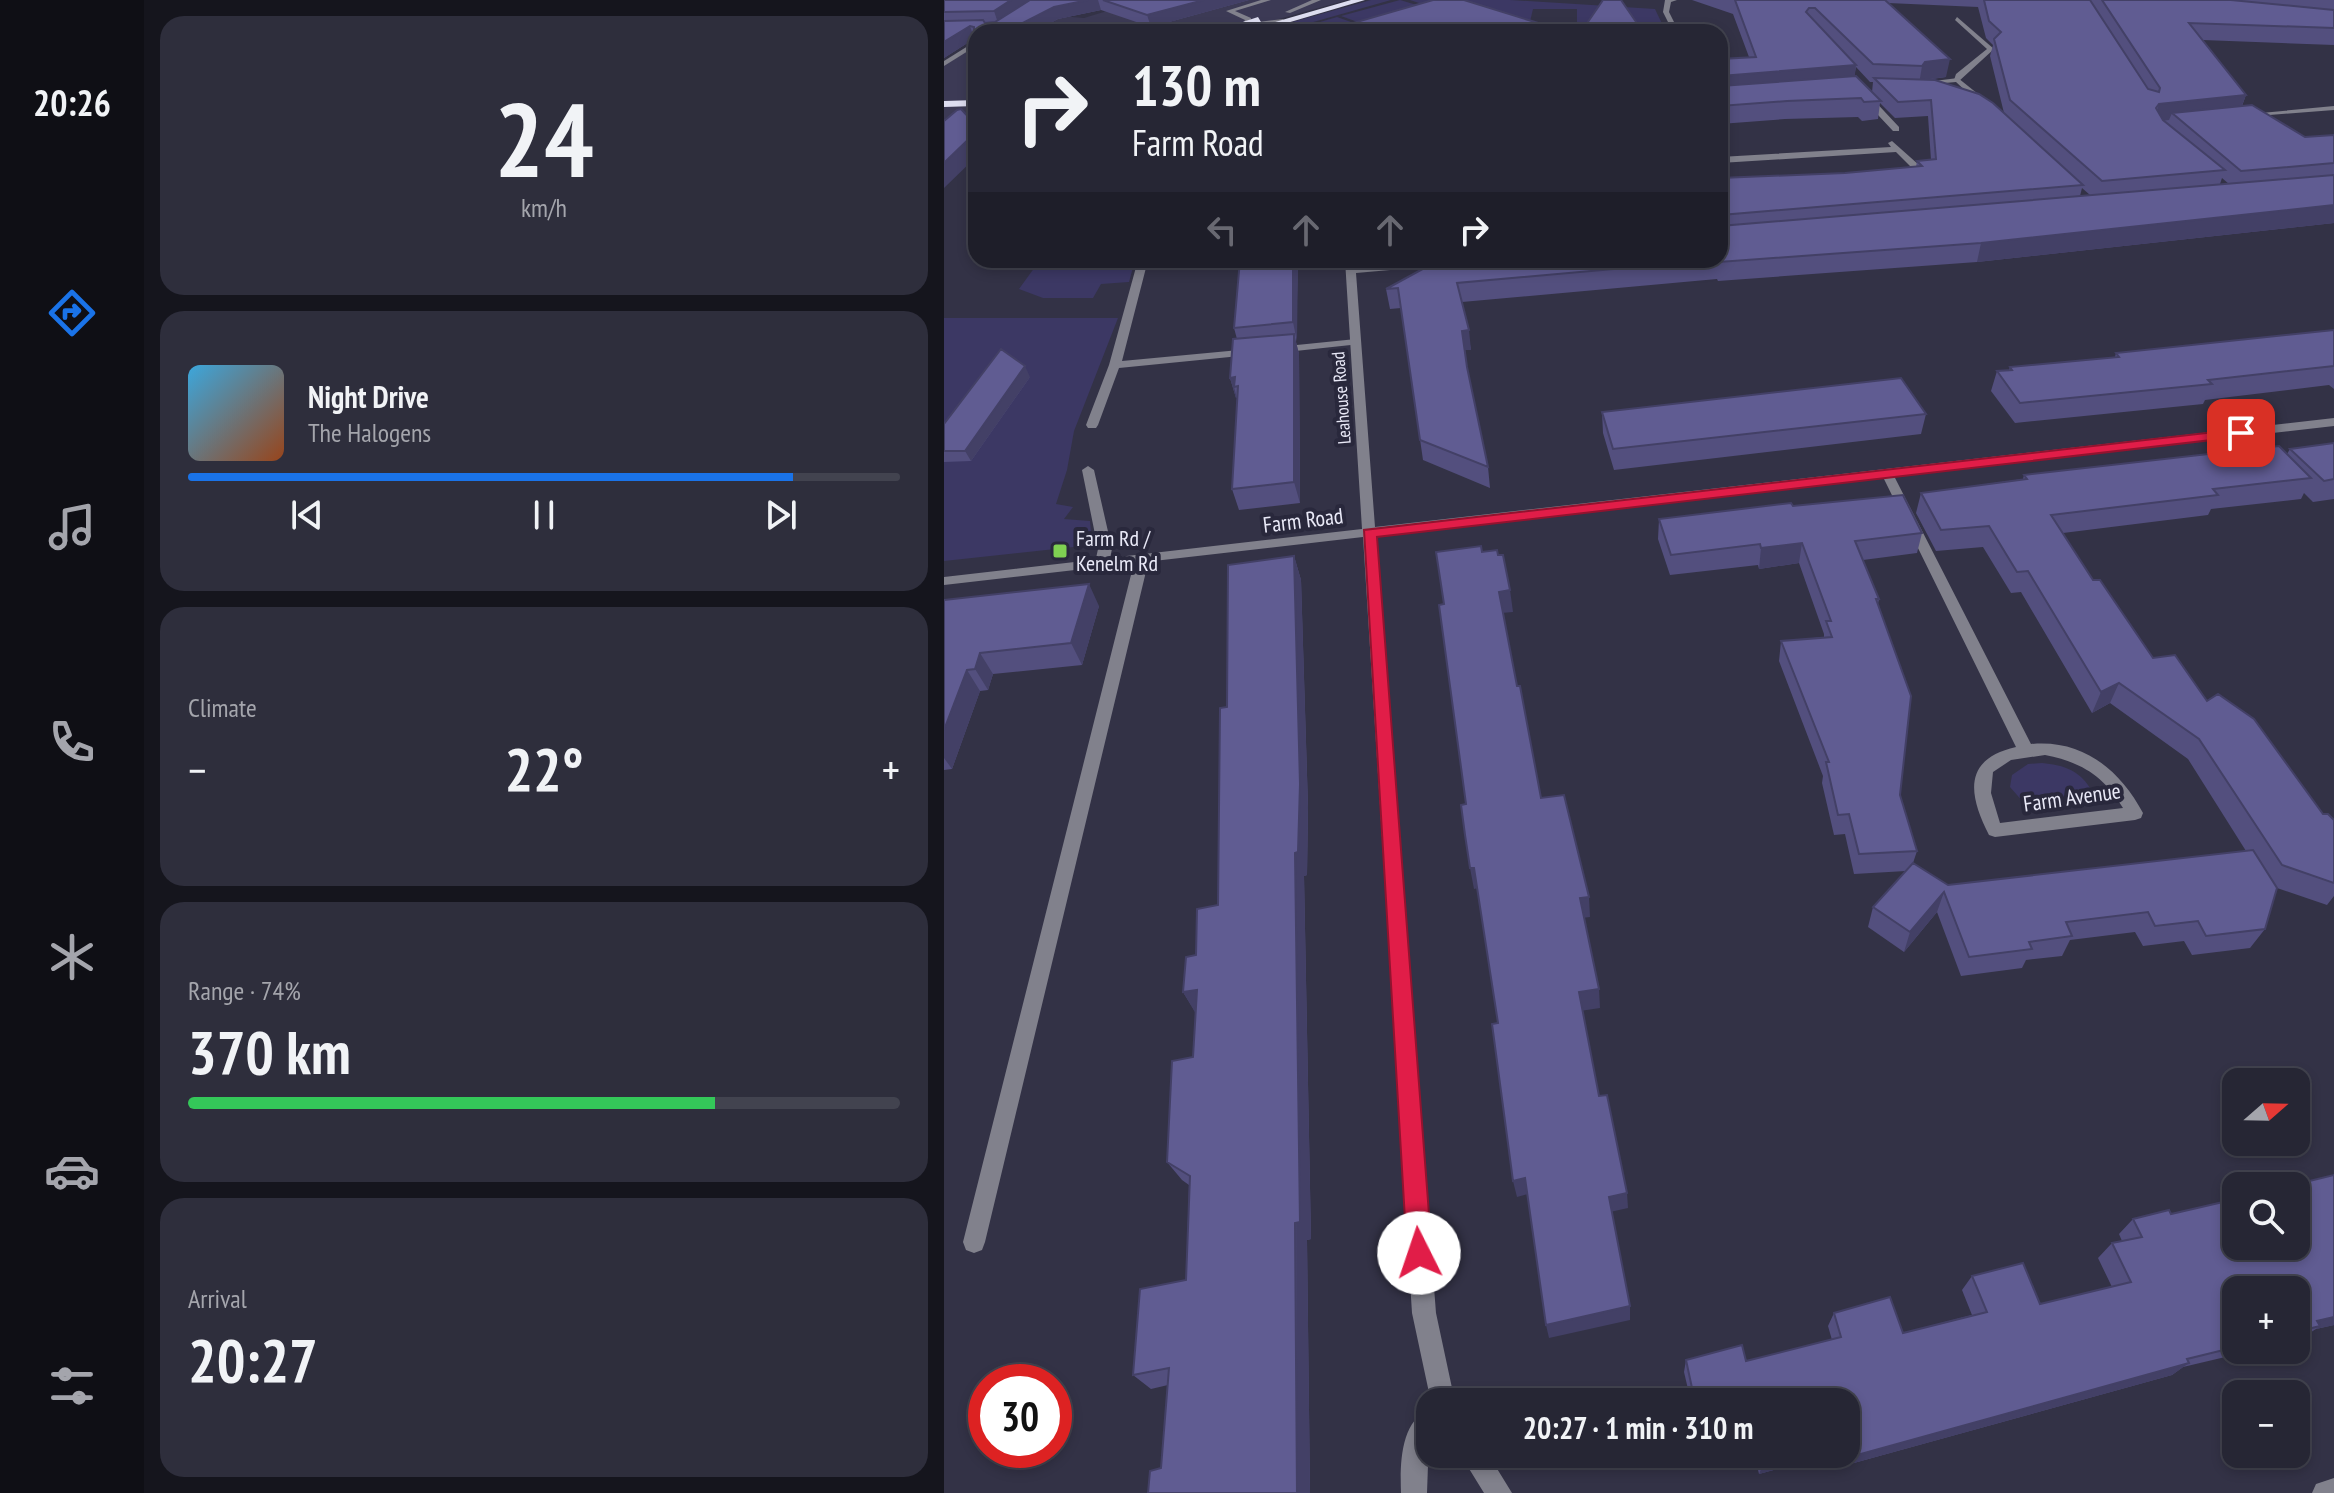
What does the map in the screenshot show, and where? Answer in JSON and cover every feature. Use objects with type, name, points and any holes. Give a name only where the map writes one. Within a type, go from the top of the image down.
[{"type":"highway","points":[[1286,17],[1331,0]]},
{"type":"highway","points":[[1259,24],[1361,0]]},
{"type":"highway","points":[[944,104],[968,104]]},
{"type":"highway","points":[[944,115],[968,107]]},
{"type":"highway","points":[[944,127],[968,119]]},
{"type":"street","points":[[1246,24],[1249,19],[1229,11],[1268,0]]},
{"type":"street","points":[[1286,17],[1310,0],[1318,0]]},
{"type":"street","points":[[1672,24],[1666,12],[1668,0],[1674,0]]},
{"type":"street","points":[[1957,19],[1991,46],[1958,80]]},
{"type":"street","points":[[944,64],[968,48]]},
{"type":"street","points":[[1944,93],[1915,86],[1958,80]]},
{"type":"street","points":[[1958,80],[1975,96],[1977,103],[1963,98]]},
{"type":"street","points":[[1864,89],[1896,129]]},
{"type":"street","points":[[2229,116],[2334,108]]},
{"type":"street","points":[[1728,159],[1894,146],[1916,167]]},
{"type":"street","points":[[1092,425],[1115,365],[1141,268]]},
{"type":"street","name":"Leahouse Road","points":[[1351,268],[1424,1313],[1440,1388]]},
{"type":"street","points":[[1115,365],[1356,342]]},
{"type":"street","name":"Farm Road","points":[[944,581],[2334,422]]},
{"type":"street","points":[[1088,470],[1105,549],[1102,563]]},
{"type":"street","points":[[1887,474],[2026,750]]},
{"type":"street","points":[[974,1242],[1142,559]]},
{"type":"street","name":"Farm Avenue","points":[[2045,749],[2085,758],[2115,781],[2135,813],[1995,830],[1983,804],[1980,786],[1984,771],[2006,753],[2026,750],[2045,749]]},
{"type":"street","points":[[1414,1493],[1416,1456]]},
{"type":"street","points":[[1482,1468],[1499,1493]]},
{"type":"street","points":[[2325,1493],[2334,1491]]},
{"type":"shaded area","points":[[1178,0],[1347,0],[1261,24],[1013,24],[1037,14],[1084,18],[1107,11]]},
{"type":"shaded area","points":[[1371,0],[1391,0],[1306,24],[1286,24]]},
{"type":"shaded area","points":[[1400,0],[1440,12],[1372,24],[1341,16]]},
{"type":"shaded area","points":[[1410,0],[1510,0],[1655,9],[1662,24],[1577,24],[1577,9],[1533,9],[1529,24],[1464,24],[1443,11]]},
{"type":"shaded area","points":[[1337,17],[1356,24],[1313,24]]},
{"type":"shaded area","points":[[968,48],[968,112],[944,120],[944,64]]},
{"type":"shaded area","points":[[1034,268],[1133,268],[1129,282],[1101,284],[1093,298],[1043,298],[1019,289]]},
{"type":"shaded area","points":[[944,318],[1118,318],[1074,431],[1067,470],[1056,504],[1073,507],[1064,519],[1090,521],[1092,545],[944,561]]},
{"type":"shaded area","points":[[2042,763],[2076,773],[2090,788],[2088,794],[2076,800],[2024,803],[2010,787],[2012,775],[2028,764]]},
{"type":"building","points":[[944,0],[1011,0],[994,11],[944,12]]},
{"type":"building","points":[[1030,0],[1088,0],[1054,7],[1021,24],[968,24],[968,27],[944,42],[944,21],[995,22]]},
{"type":"building","points":[[1103,0],[1204,0],[1147,15]]},
{"type":"building","points":[[1433,0],[1464,0],[1541,24],[1356,24],[1353,23]]},
{"type":"building","points":[[1603,0],[1621,0],[1638,24],[1586,24]]},
{"type":"building","points":[[1735,0],[1885,0],[1950,59],[1925,62],[1922,66],[1873,64],[1815,8],[1809,8],[1806,12],[1856,65],[1728,75],[1728,59],[1756,57]]},
{"type":"building","points":[[1984,0],[2090,0],[2148,89],[2159,92],[2160,88],[2102,0],[2231,0],[2334,10],[2334,28],[2189,23],[2246,95],[2159,104],[2156,108],[2163,120],[2225,170],[2102,181],[2010,100],[1994,39],[2001,32],[1989,21]]},
{"type":"building","points":[[1856,76],[1881,101],[1864,102],[1861,98],[1728,105],[1728,85]]},
{"type":"building","points":[[1874,78],[1935,80],[1979,94],[1993,103],[2083,185],[1728,214],[1728,178],[1845,173],[1922,166],[1917,161],[1936,159],[1931,100],[1898,102]]},
{"type":"building","points":[[2252,105],[2305,137],[2334,135],[2334,163],[2241,171],[2172,113]]},
{"type":"building","points":[[961,109],[968,117],[968,140],[944,163],[944,121]]},
{"type":"building","points":[[2334,175],[2334,205],[1981,243],[1728,261],[1728,225]]},
{"type":"building","points":[[1239,268],[1293,268],[1293,322],[1234,328]]},
{"type":"building","points":[[1424,268],[1625,268],[1457,283],[1469,330],[1462,331],[1467,367],[1488,467],[1420,440],[1398,288],[1386,289]]},
{"type":"building","points":[[2334,330],[2334,366],[2208,380],[2212,384],[2020,403],[1997,371],[2012,370],[2010,367],[2119,357],[2116,353]]},
{"type":"building","points":[[1294,334],[1294,482],[1232,489],[1238,386],[1234,387],[1235,377],[1230,378],[1233,339]]},
{"type":"building","points":[[1001,349],[1025,366],[965,451],[944,451],[944,424]]},
{"type":"building","points":[[1901,378],[1926,414],[1613,449],[1602,412]]},
{"type":"building","points":[[2334,443],[2334,479],[2324,481],[2290,449]]},
{"type":"building","points":[[2279,446],[2311,478],[2213,489],[2218,495],[2051,515],[2093,580],[2100,580],[2153,658],[2175,655],[2207,701],[2218,694],[2254,719],[2323,814],[2334,820],[2334,883],[2282,865],[2199,739],[2119,683],[2101,692],[2028,571],[2017,572],[1989,526],[1941,530],[1921,493],[2027,479],[2024,475]]},
{"type":"building","points":[[1903,495],[1922,533],[1855,541],[1879,599],[1876,599],[1911,696],[1900,795],[1917,851],[1859,854],[1849,814],[1838,815],[1826,762],[1829,762],[1781,641],[1832,637],[1826,621],[1831,621],[1802,543],[1761,548],[1760,544],[1671,555],[1659,519],[1791,503],[1793,506]]},
{"type":"building","points":[[1481,546],[1482,552],[1497,550],[1498,555],[1503,555],[1510,590],[1499,592],[1541,798],[1564,795],[1589,897],[1580,898],[1599,989],[1579,992],[1599,1096],[1607,1095],[1627,1193],[1609,1197],[1630,1306],[1546,1325],[1525,1178],[1513,1181],[1492,1024],[1498,1023],[1474,868],[1470,868],[1465,835],[1461,805],[1466,804],[1439,605],[1444,604],[1436,552]]},
{"type":"building","points":[[1294,556],[1300,784],[1298,852],[1295,853],[1300,1222],[1295,1223],[1297,1493],[1148,1493],[1150,1471],[1161,1468],[1169,1368],[1133,1375],[1140,1289],[1186,1280],[1190,1176],[1167,1162],[1172,1061],[1193,1057],[1197,990],[1183,992],[1186,957],[1196,955],[1197,909],[1218,905],[1220,708],[1227,707],[1228,565]]},
{"type":"building","points":[[1089,584],[1071,643],[980,653],[975,669],[967,670],[944,730],[944,600]]},
{"type":"building","points":[[2253,850],[2277,888],[2265,929],[2206,936],[2198,921],[2155,926],[2148,912],[2066,922],[2072,936],[2029,942],[2032,949],[1969,957],[1944,892],[1910,932],[1873,907],[1913,863],[1948,885]]},
{"type":"building","points":[[2334,1175],[2334,1317],[2317,1321],[2320,1326],[2310,1328],[2310,1276],[2222,1276],[2222,1350],[2187,1359],[2189,1363],[1860,1454],[1860,1388],[1692,1388],[1686,1360],[1742,1345],[1746,1361],[1841,1337],[1834,1313],[1890,1297],[1903,1333],[1987,1312],[1972,1276],[2023,1263],[2040,1304],[2131,1282],[2112,1243],[2142,1237],[2133,1219],[2169,1210],[2171,1214],[2222,1202],[2222,1260],[2310,1260],[2310,1181]]},
{"type":"place","name":"Farm Rd / Kenelm Rd","points":[[1060,551]]},
{"type":"route","points":[[1419,1253],[1369,533],[2241,433]]}]
